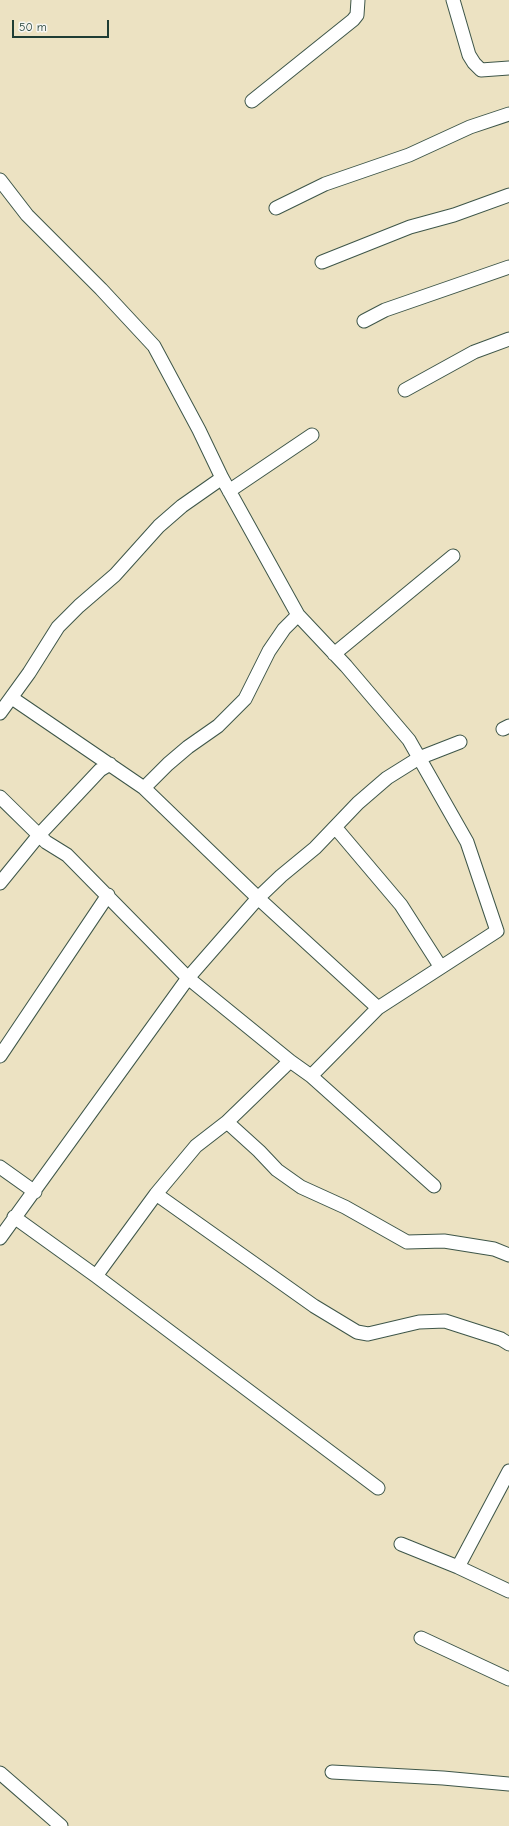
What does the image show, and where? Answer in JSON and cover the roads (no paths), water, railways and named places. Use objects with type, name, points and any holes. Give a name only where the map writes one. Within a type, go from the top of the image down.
[{"type":"street","points":[[252,101],[353,20],[357,15],[358,0]]},
{"type":"street","points":[[453,0],[469,55],[474,63],[481,70],[509,68]]},
{"type":"street","points":[[276,208],[325,184],[409,155],[470,127],[509,114]]},
{"type":"street","points":[[0,180],[27,215],[101,289],[154,346],[199,430],[222,478],[298,615],[409,740],[467,842],[497,930],[378,1008],[311,1076]]},
{"type":"street","points":[[322,262],[410,227],[454,215],[509,195]]},
{"type":"street","points":[[364,321],[385,310],[509,267]]},
{"type":"street","points":[[405,390],[474,352],[509,339]]},
{"type":"street","points":[[229,491],[312,435]]},
{"type":"street","points":[[0,713],[64,622],[79,606],[114,575],[159,526],[182,506],[222,478]]},
{"type":"street","points":[[334,654],[453,556]]},
{"type":"street","points":[[144,788],[188,747],[218,726],[245,699],[269,651],[284,629],[298,615]]},
{"type":"street","points":[[12,698],[144,788],[258,898],[378,1008]]},
{"type":"street","points":[[0,1238],[14,1217],[35,1192],[188,978],[258,898],[281,876],[316,848],[358,803],[387,778],[419,758],[460,742]]},
{"type":"street","points":[[0,883],[39,835],[100,770],[110,764]]},
{"type":"street","points":[[0,797],[46,842],[67,855],[188,978],[290,1061],[311,1076],[434,1186]]},
{"type":"street","points":[[335,827],[401,905],[440,966]]},
{"type":"street","points":[[0,1056],[108,895]]},
{"type":"street","points":[[96,1276],[156,1194],[196,1146],[227,1122],[290,1061]]},
{"type":"street","points":[[227,1122],[259,1151],[277,1170],[301,1187],[345,1207],[407,1242],[444,1241],[494,1249],[509,1255]]},
{"type":"street","points":[[0,1167],[35,1192]]},
{"type":"street","points":[[156,1194],[314,1306],[357,1332],[368,1334],[419,1322],[445,1321],[501,1339],[509,1344]]},
{"type":"street","points":[[14,1217],[96,1276],[378,1488]]},
{"type":"street","points":[[458,1567],[509,1471]]},
{"type":"street","points":[[400,1544],[458,1567],[509,1591]]},
{"type":"street","points":[[421,1638],[509,1679]]},
{"type":"street","points":[[332,1772],[443,1778],[509,1784]]},
{"type":"street","points":[[0,1773],[61,1826]]}]
